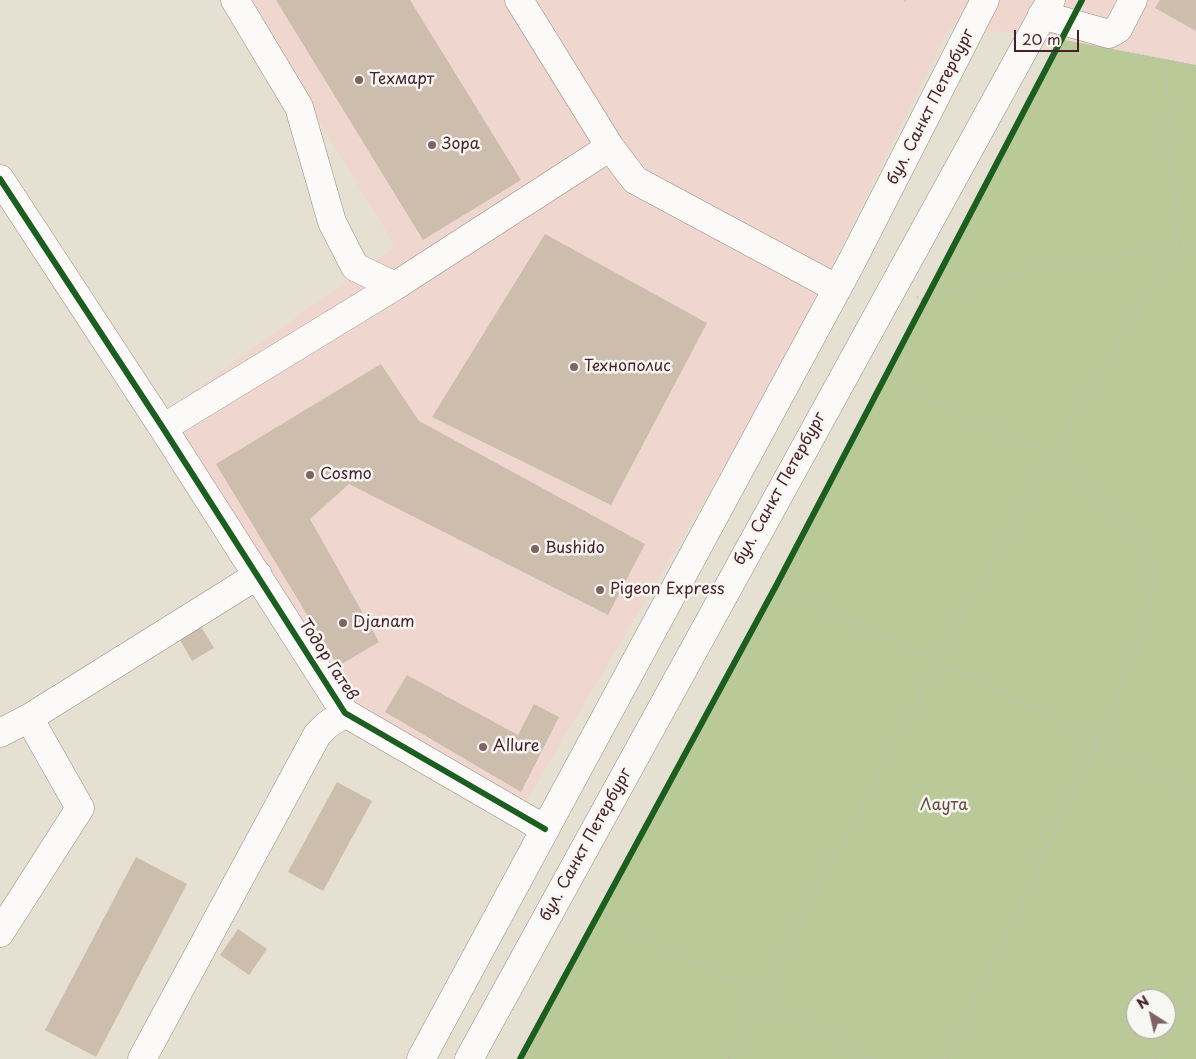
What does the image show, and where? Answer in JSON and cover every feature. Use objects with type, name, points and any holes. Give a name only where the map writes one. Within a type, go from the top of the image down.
[{"type":"main road","points":[[235,0],[299,107],[332,222],[355,268],[395,286]]},
{"type":"main road","points":[[519,0],[610,147],[635,180],[836,288]]},
{"type":"main road","name":"бул. Санкт Петербург","points":[[421,1059],[836,288],[851,264],[985,0]]},
{"type":"main road","points":[[1046,8],[1109,34],[1118,29],[1133,0]]},
{"type":"main road","name":"бул. Санкт Петербург","points":[[469,1059],[1046,8]]},
{"type":"main road","points":[[164,428],[395,286],[610,147]]},
{"type":"main road","name":"Тодор Гатев","points":[[0,180],[164,428],[345,713],[545,829]]},
{"type":"main road","points":[[0,733],[29,718],[258,575]]},
{"type":"main road","points":[[142,1059],[317,735],[327,724],[345,713]]},
{"type":"main road","points":[[0,933],[80,808],[29,718]]},
{"type":"path","points":[[729,1059],[939,660],[1051,454],[1179,245],[1165,60]]},
{"type":"path","points":[[917,297],[924,300],[1038,269],[1179,245],[1196,245]]},
{"type":"path","points":[[920,308],[929,291]]},
{"type":"path","points":[[882,381],[891,364]]},
{"type":"path","points":[[887,372],[930,401],[1051,454],[1145,547],[1158,573],[1137,650],[1097,744],[947,1059]]},
{"type":"path","points":[[772,593],[782,576]]},
{"type":"path","points":[[777,584],[939,660],[1196,796]]},
{"type":"path","points":[[597,921],[606,903]]},
{"type":"path","points":[[602,912],[871,1059]]},
{"type":"path","points":[[1155,1059],[1196,979]]},
{"type":"shaded area","points":[[246,0],[1196,0],[1196,65],[1060,39],[950,26],[777,378],[519,814],[345,713],[163,428],[174,405],[395,246]]},
{"type":"green space","name":"Лаута","points":[[1060,39],[1196,65],[1196,1059],[520,1059],[777,584]]},
{"type":"building","name":"Зора","points":[[276,0],[410,0],[521,180],[423,240]]},
{"type":"building","points":[[1160,0],[1196,0],[1196,31],[1155,8]]},
{"type":"building","name":"Технополис","points":[[545,234],[707,323],[611,505],[432,417]]},
{"type":"building","points":[[381,364],[419,421],[645,544],[608,615],[349,484],[310,519],[379,642],[338,666],[216,464]]},
{"type":"building","points":[[200,625],[214,648],[192,661],[179,638]]},
{"type":"building","points":[[407,675],[518,735],[534,704],[559,717],[521,792],[385,712]]},
{"type":"building","points":[[337,782],[372,801],[323,891],[288,872]]},
{"type":"building","points":[[136,857],[187,884],[96,1057],[45,1030]]},
{"type":"building","points":[[238,929],[267,949],[249,975],[220,955]]},
{"type":"cycle path","points":[[520,1059],[777,584],[1082,0]]},
{"type":"cycle path","points":[[0,179],[163,428],[345,713],[545,829]]},
{"type":"place","name":"Техмарт","points":[[359,80]]},
{"type":"place","name":"Зора","points":[[432,145]]},
{"type":"place","name":"Технополис","points":[[574,367]]},
{"type":"place","name":"Cosmo","points":[[310,475]]},
{"type":"place","name":"Bushido","points":[[535,549]]},
{"type":"place","name":"Pigeon Express","points":[[600,590]]},
{"type":"place","name":"Djanam","points":[[343,623]]},
{"type":"place","name":"Allure","points":[[483,747]]}]
